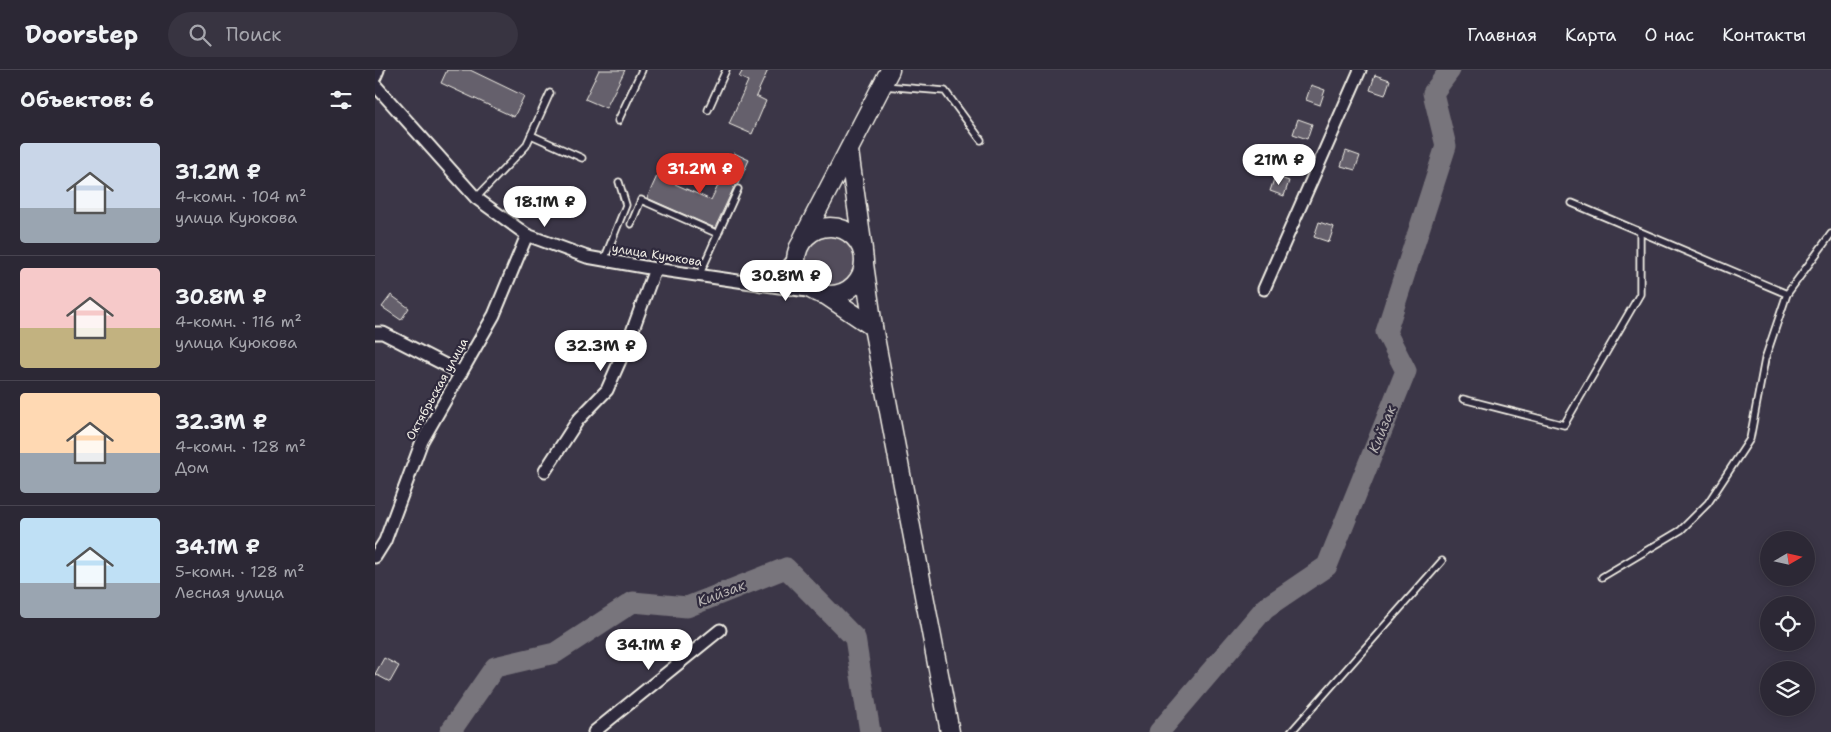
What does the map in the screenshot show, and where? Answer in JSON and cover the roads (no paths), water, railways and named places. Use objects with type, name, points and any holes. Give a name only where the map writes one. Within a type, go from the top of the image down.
[{"type":"main road","points":[[873,327],[803,284],[797,272],[797,252],[886,78]]},
{"type":"main road","points":[[849,151],[873,327],[950,732]]},
{"type":"main road","points":[[797,252],[807,235],[819,228],[833,227],[846,230],[856,239],[864,258],[861,277],[852,288],[840,294],[820,294]]},
{"type":"street","points":[[375,76],[379,70]]},
{"type":"street","points":[[1264,289],[1360,70]]},
{"type":"street","name":"улица Куюкова","points":[[375,85],[476,198],[527,235],[587,257],[820,294]]},
{"type":"street","name":"Октябрьская улица","points":[[375,557],[385,541],[422,441],[494,315],[527,235]]},
{"type":"street","points":[[761,285],[779,276],[797,252]]},
{"type":"street","points":[[545,471],[578,420],[607,390],[629,340],[655,269]]},
{"type":"street","points":[[375,333],[383,333],[461,373]]},
{"type":"street","points":[[594,732],[720,630]]},
{"type":"lane","points":[[619,121],[642,70]]},
{"type":"lane","points":[[709,110],[726,70]]},
{"type":"lane","points":[[886,78],[945,91],[981,140]]},
{"type":"lane","points":[[476,198],[526,146],[550,92]]},
{"type":"lane","points":[[531,135],[582,158]]},
{"type":"lane","points":[[604,260],[626,205],[619,182]]},
{"type":"lane","points":[[699,276],[739,189]]},
{"type":"lane","points":[[631,224],[641,200],[718,234]]},
{"type":"lane","points":[[1572,203],[1787,294]]},
{"type":"lane","points":[[1463,399],[1564,425],[1640,294],[1640,232]]},
{"type":"lane","points":[[1602,577],[1681,530],[1708,503],[1750,439],[1765,358],[1787,294],[1831,234]]},
{"type":"lane","points":[[1291,732],[1442,561]]},
{"type":"waterway","name":"Кийзак","points":[[1159,732],[1265,608],[1327,566],[1406,371],[1386,332],[1446,146],[1433,93],[1450,70]]},
{"type":"waterway","name":"Кийзак","points":[[450,732],[495,667],[555,653],[633,602],[687,607],[786,568],[855,638],[870,732]]}]
